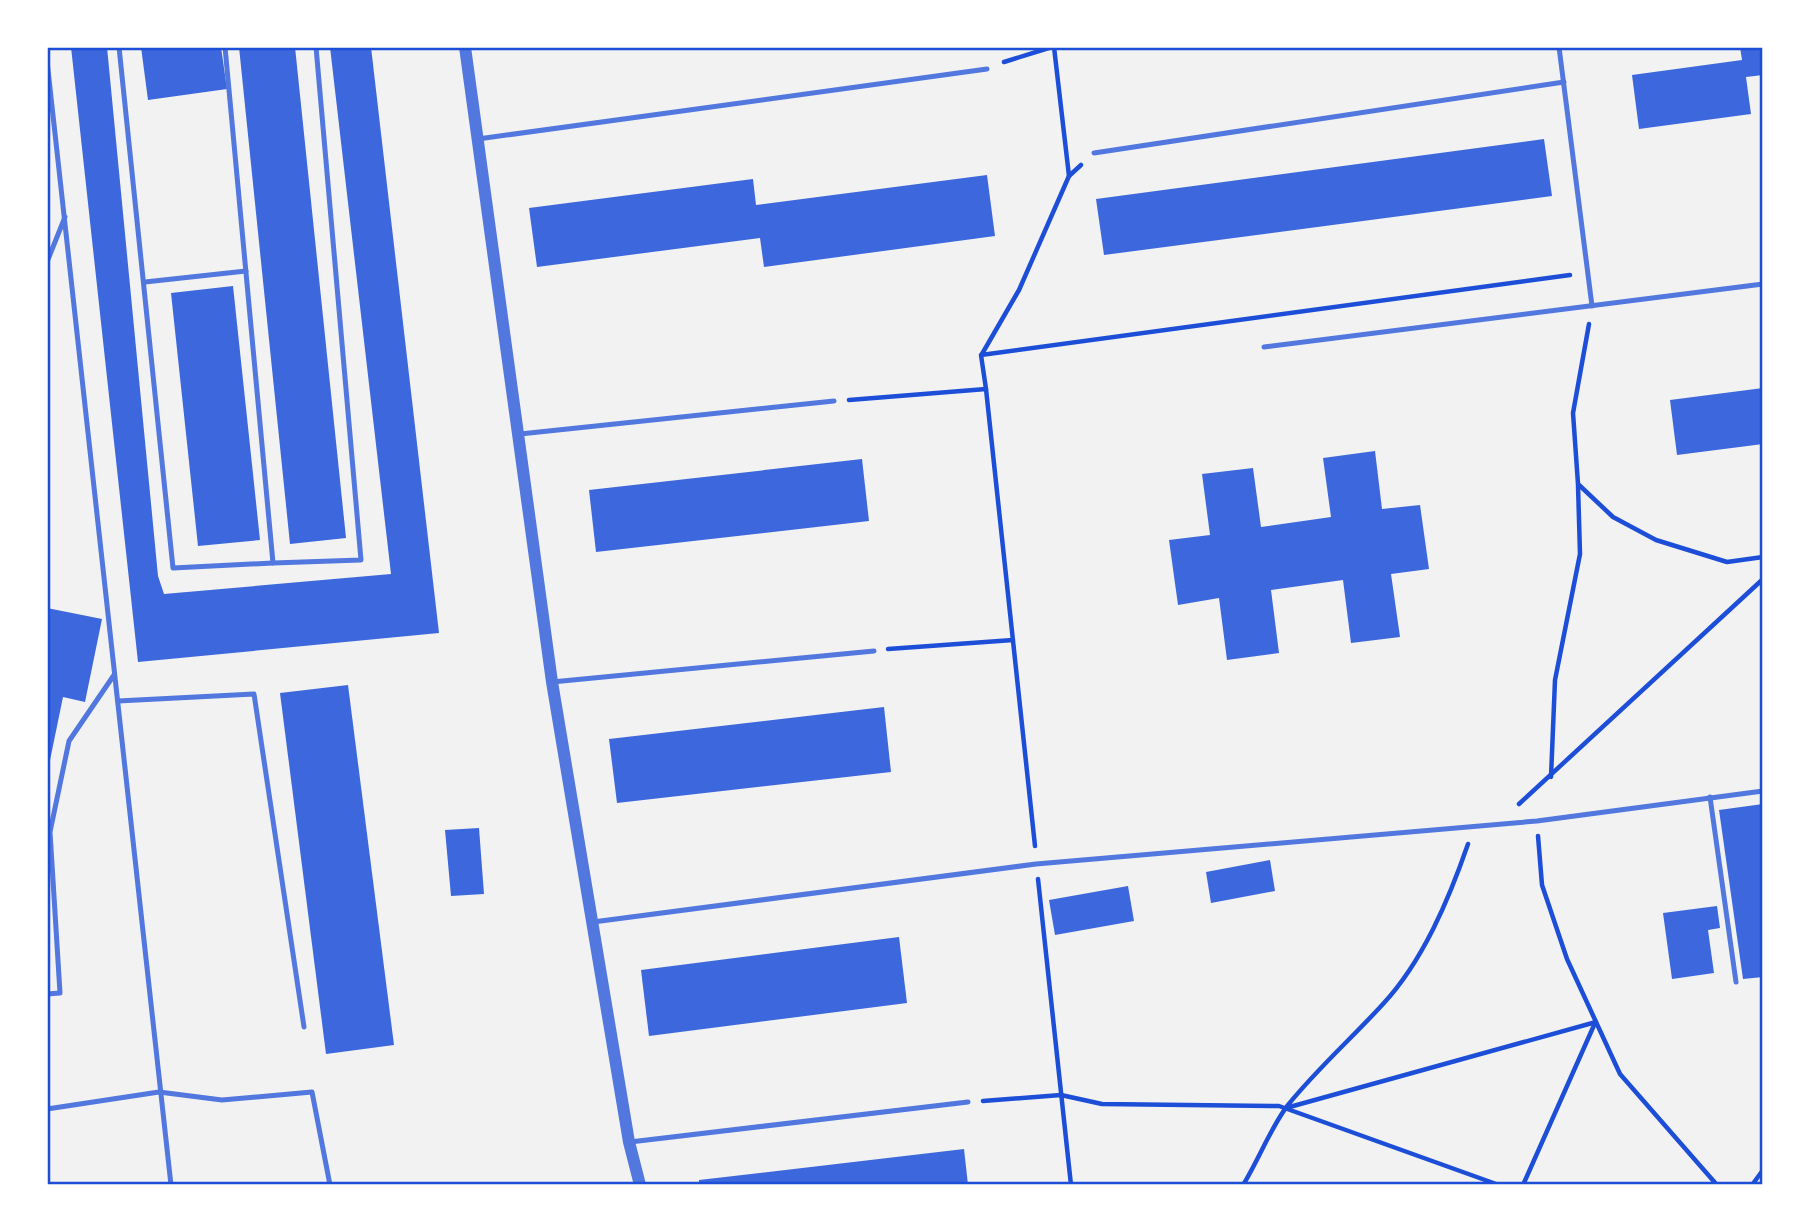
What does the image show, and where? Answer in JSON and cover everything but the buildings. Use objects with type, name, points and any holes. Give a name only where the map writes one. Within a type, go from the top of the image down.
[{"type":"street","points":[[465,47],[552,682],[629,1142],[640,1185]]},
{"type":"lane","points":[[119,47],[173,568],[361,560],[316,47]]},
{"type":"lane","points":[[225,47],[273,564]]},
{"type":"lane","points":[[1559,47],[1592,306]]},
{"type":"lane","points":[[47,61],[66,214],[171,1185]]},
{"type":"lane","points":[[478,139],[986,69]]},
{"type":"lane","points":[[1094,153],[1564,82]]},
{"type":"lane","points":[[47,262],[66,214]]},
{"type":"lane","points":[[145,282],[246,271]]},
{"type":"lane","points":[[1264,347],[1763,284]]},
{"type":"lane","points":[[517,434],[834,401]]},
{"type":"lane","points":[[552,682],[874,650]]},
{"type":"lane","points":[[47,994],[60,993],[50,832],[69,741],[115,674]]},
{"type":"lane","points":[[118,701],[254,694],[304,1027]]},
{"type":"lane","points":[[593,922],[1037,864],[1537,821],[1763,791]]},
{"type":"lane","points":[[1710,797],[1736,982]]},
{"type":"lane","points":[[47,1109],[159,1092],[222,1100],[312,1092],[330,1185]]},
{"type":"lane","points":[[629,1142],[968,1102]]},
{"type":"path","points":[[986,69],[1034,50],[1053,47],[1069,176]]},
{"type":"path","points":[[1071,1185],[981,355],[1019,290],[1069,176],[1094,153]]},
{"type":"path","points":[[981,355],[1589,272]]},
{"type":"path","points":[[1551,778],[1555,680],[1580,554],[1573,413],[1592,306]]},
{"type":"path","points":[[834,401],[986,390]]},
{"type":"path","points":[[1578,484],[1613,517],[1656,540],[1727,562],[1763,557]]},
{"type":"path","points":[[1495,825],[1551,778],[1763,579]]},
{"type":"path","points":[[874,650],[1013,640]]},
{"type":"path","points":[[1537,821],[1542,886],[1567,959],[1620,1074],[1717,1185]]},
{"type":"path","points":[[1243,1185],[1285,1108],[1332,1054],[1384,1003],[1412,965],[1457,876],[1475,827]]},
{"type":"path","points":[[968,1102],[1061,1095],[1102,1104],[1285,1108],[1596,1022]]},
{"type":"path","points":[[1524,1185],[1596,1022]]},
{"type":"path","points":[[1285,1108],[1499,1185]]},
{"type":"path","points":[[1752,1185],[1763,1170]]}]
